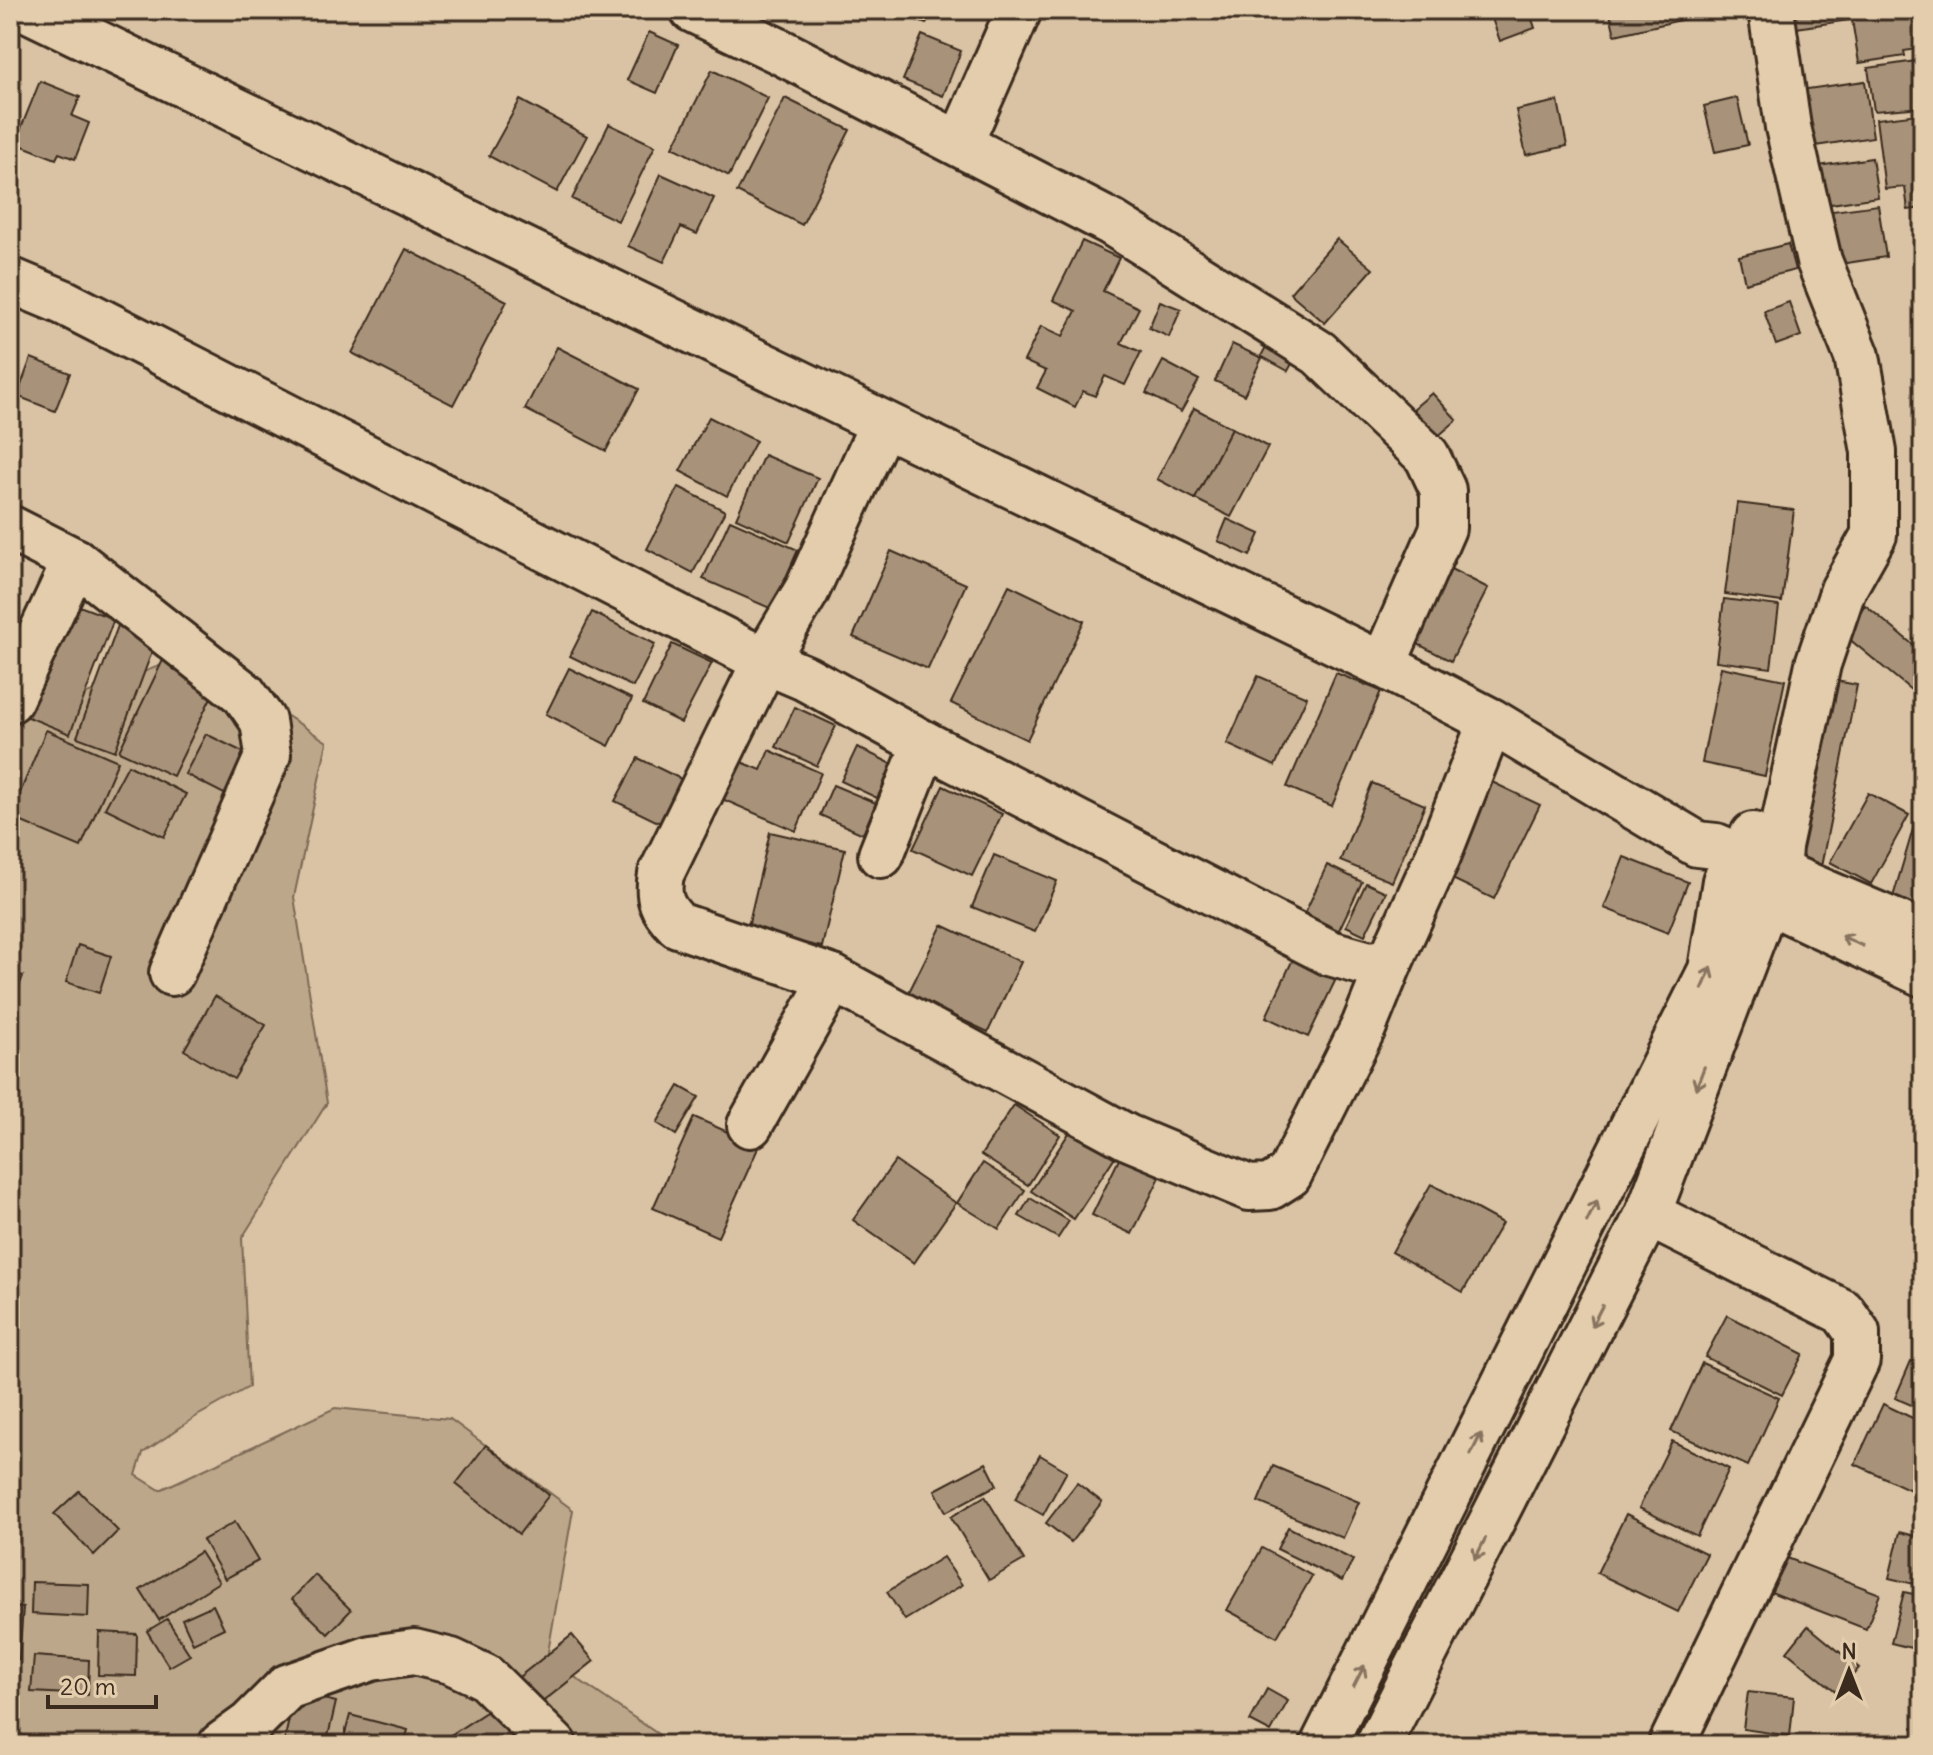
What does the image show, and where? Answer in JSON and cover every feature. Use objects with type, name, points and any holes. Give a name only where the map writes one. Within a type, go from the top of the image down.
[{"type":"street","points":[[10,22],[15,10]]},
{"type":"street","points":[[29,10],[1383,665],[1491,721],[1697,844],[1716,846],[1731,869],[1771,887],[1923,974]]},
{"type":"street","points":[[693,10],[1112,223],[1319,353],[1427,456],[1443,490],[1443,528],[1383,665]]},
{"type":"street","points":[[960,144],[1019,10]]},
{"type":"street","points":[[1378,1745],[1648,1214],[1771,887],[1818,664],[1843,590],[1874,535],[1874,452],[1857,356],[1819,261],[1788,127],[1771,10]]},
{"type":"street","points":[[10,280],[63,302],[765,661],[805,678],[925,744],[1330,953],[1369,964],[1390,962]]},
{"type":"street","points":[[882,425],[807,590],[765,661],[661,874],[658,894],[663,911],[678,925],[833,978],[1127,1137],[1249,1188],[1270,1187],[1289,1175],[1364,1026],[1438,856],[1491,721]]},
{"type":"street","points":[[10,528],[75,561],[244,694],[263,721],[268,755],[172,973]]},
{"type":"street","points":[[10,700],[75,561]]},
{"type":"street","points":[[881,855],[925,744]]},
{"type":"street","points":[[1323,1745],[1711,970],[1731,869],[1749,837],[1785,814]]},
{"type":"street","points":[[1771,887],[1923,934]]},
{"type":"street","points":[[750,1125],[833,978]]},
{"type":"street","points":[[1648,1214],[1843,1312],[1857,1332],[1857,1360],[1671,1745]]},
{"type":"street","points":[[221,1745],[250,1724],[287,1687],[371,1658],[414,1652],[451,1661],[485,1677],[554,1745]]},
{"type":"shaded area","points":[[192,653],[327,742],[294,897],[327,1103],[242,1238],[249,1387],[197,1416],[143,1453],[136,1475],[160,1490],[335,1408],[450,1419],[573,1510],[547,1658],[674,1745],[42,1745],[10,1728],[10,724]]},
{"type":"building","points":[[890,10],[932,10],[926,24]]},
{"type":"building","points":[[1489,10],[1529,10],[1535,28],[1500,41]]},
{"type":"building","points":[[1609,10],[1720,10],[1720,11],[1615,35]]},
{"type":"building","points":[[1780,10],[1847,10],[1849,20],[1783,30]]},
{"type":"building","points":[[1923,10],[1923,48],[1904,51],[1905,56],[1859,63],[1852,20]]},
{"type":"building","points":[[649,32],[678,45],[657,93],[627,80]]},
{"type":"building","points":[[922,35],[961,51],[943,96],[903,80]]},
{"type":"building","points":[[1923,60],[1923,107],[1874,111],[1868,68]]},
{"type":"building","points":[[712,70],[768,98],[729,176],[673,147]]},
{"type":"building","points":[[40,81],[80,97],[72,116],[89,123],[75,159],[59,153],[56,159],[15,143]]},
{"type":"building","points":[[1865,81],[1873,137],[1809,147],[1800,90]]},
{"type":"building","points":[[785,98],[850,130],[802,225],[737,192]]},
{"type":"building","points":[[1737,98],[1748,145],[1715,152],[1704,106]]},
{"type":"building","points":[[520,100],[587,136],[557,192],[489,156]]},
{"type":"building","points":[[1558,101],[1567,146],[1526,155],[1516,110]]},
{"type":"building","points":[[1918,114],[1920,126],[1923,126],[1923,208],[1908,210],[1905,187],[1885,189],[1876,119]]},
{"type":"building","points":[[609,124],[655,146],[618,221],[572,199]]},
{"type":"building","points":[[1872,158],[1878,197],[1824,205],[1818,166]]},
{"type":"building","points":[[661,174],[714,198],[697,234],[681,227],[664,262],[628,246]]},
{"type":"building","points":[[1878,205],[1886,257],[1840,264],[1832,211]]},
{"type":"building","points":[[1337,239],[1373,269],[1325,323],[1290,293]]},
{"type":"building","points":[[1082,241],[1119,258],[1103,291],[1139,308],[1121,343],[1141,352],[1125,385],[1105,376],[1095,396],[1083,391],[1075,407],[1037,388],[1046,371],[1024,361],[1041,326],[1063,336],[1076,311],[1053,300]]},
{"type":"building","points":[[1788,244],[1795,270],[1745,283],[1739,256]]},
{"type":"building","points":[[406,249],[507,301],[453,405],[352,353]]},
{"type":"building","points":[[1160,301],[1181,309],[1169,337],[1149,328]]},
{"type":"building","points":[[1789,302],[1801,336],[1776,345],[1764,311]]},
{"type":"building","points":[[1273,334],[1300,349],[1288,371],[1261,356]]},
{"type":"building","points":[[1232,344],[1262,358],[1244,395],[1215,381]]},
{"type":"building","points":[[557,347],[639,389],[606,451],[525,409]]},
{"type":"building","points":[[31,358],[70,373],[55,411],[17,396]]},
{"type":"building","points":[[1163,361],[1199,380],[1181,412],[1146,393]]},
{"type":"building","points":[[1432,393],[1457,420],[1437,437],[1413,409]]},
{"type":"building","points":[[1194,408],[1232,428],[1195,499],[1157,479]]},
{"type":"building","points":[[709,417],[756,441],[727,496],[680,471]]},
{"type":"building","points":[[1232,428],[1268,447],[1231,517],[1195,499]]},
{"type":"building","points":[[764,455],[818,478],[789,542],[736,518]]},
{"type":"building","points":[[679,487],[725,511],[693,573],[647,549]]},
{"type":"building","points":[[1737,503],[1794,510],[1782,602],[1725,594]]},
{"type":"building","points":[[1227,519],[1260,534],[1250,556],[1218,541]]},
{"type":"building","points":[[730,520],[798,550],[772,609],[703,579]]},
{"type":"building","points":[[891,551],[966,584],[928,669],[853,637]]},
{"type":"building","points":[[1443,565],[1488,588],[1451,661],[1406,638]]},
{"type":"building","points":[[1009,585],[1084,621],[1027,740],[951,703]]},
{"type":"building","points":[[1724,599],[1779,606],[1771,668],[1716,661]]},
{"type":"building","points":[[66,601],[114,619],[70,734],[23,715]]},
{"type":"building","points":[[1865,605],[1923,653],[1923,700],[1842,633]]},
{"type":"building","points":[[592,612],[655,644],[633,687],[570,656]]},
{"type":"building","points":[[119,623],[157,638],[115,751],[77,737]]},
{"type":"building","points":[[672,644],[712,663],[681,723],[643,704]]},
{"type":"building","points":[[163,660],[217,685],[173,776],[119,751]]},
{"type":"building","points":[[1721,667],[1785,680],[1765,776],[1702,763]]},
{"type":"building","points":[[569,668],[632,699],[609,746],[546,714]]},
{"type":"building","points":[[1336,673],[1381,691],[1332,806],[1287,787]]},
{"type":"building","points":[[1258,676],[1307,697],[1275,766],[1227,744]]},
{"type":"building","points":[[1826,679],[1857,685],[1820,872],[1788,865]]},
{"type":"building","points":[[795,707],[836,726],[817,766],[776,747]]},
{"type":"building","points":[[46,730],[118,761],[81,847],[10,817]]},
{"type":"building","points":[[206,734],[251,756],[230,797],[185,774]]},
{"type":"building","points":[[857,747],[894,765],[877,798],[841,781]]},
{"type":"building","points":[[769,750],[821,773],[796,831],[722,799],[739,761],[761,770]]},
{"type":"building","points":[[638,758],[681,779],[660,823],[615,801]]},
{"type":"building","points":[[128,765],[186,794],[164,837],[105,808]]},
{"type":"building","points":[[1492,782],[1540,805],[1494,899],[1446,876]]},
{"type":"building","points":[[1372,783],[1425,805],[1392,882],[1340,861]]},
{"type":"building","points":[[833,785],[876,803],[863,834],[820,815]]},
{"type":"building","points":[[943,786],[1002,814],[972,876],[913,849]]},
{"type":"building","points":[[1868,793],[1909,815],[1871,884],[1830,862]]},
{"type":"building","points":[[1919,809],[1923,810],[1923,916],[1888,914]]},
{"type":"building","points":[[770,832],[845,849],[822,947],[747,931]]},
{"type":"building","points":[[994,855],[1057,881],[1035,932],[972,907]]},
{"type":"building","points":[[1624,857],[1688,882],[1668,933],[1604,908]]},
{"type":"building","points":[[1327,865],[1362,882],[1338,932],[1304,915]]},
{"type":"building","points":[[1366,883],[1386,892],[1365,935],[1346,926]]},
{"type":"building","points":[[942,925],[1021,962],[988,1032],[908,994]]},
{"type":"building","points":[[78,945],[111,956],[99,993],[66,982]]},
{"type":"building","points":[[1293,959],[1336,979],[1308,1037],[1266,1017]]},
{"type":"building","points":[[10,972],[23,976],[10,1011]]},
{"type":"building","points":[[215,996],[266,1025],[234,1079],[184,1050]]},
{"type":"building","points":[[679,1086],[699,1097],[676,1135],[657,1123]]},
{"type":"building","points":[[1014,1105],[1060,1135],[1028,1185],[981,1155]]},
{"type":"building","points":[[694,1117],[759,1146],[718,1237],[653,1208]]},
{"type":"building","points":[[1073,1127],[1116,1155],[1074,1219],[1031,1191]]},
{"type":"building","points":[[1121,1155],[1161,1175],[1132,1234],[1092,1215]]},
{"type":"building","points":[[895,1161],[956,1203],[914,1263],[853,1220]]},
{"type":"building","points":[[983,1163],[1025,1190],[999,1229],[957,1203]]},
{"type":"building","points":[[1431,1184],[1502,1223],[1463,1292],[1392,1252]]},
{"type":"building","points":[[1030,1198],[1069,1221],[1058,1238],[1019,1216]]},
{"type":"building","points":[[1727,1315],[1803,1354],[1782,1395],[1705,1357]]},
{"type":"building","points":[[1911,1361],[1923,1366],[1923,1410],[1895,1398]]},
{"type":"building","points":[[1702,1363],[1779,1398],[1748,1466],[1671,1431]]},
{"type":"building","points":[[1883,1404],[1923,1423],[1923,1480],[1917,1493],[1855,1464]]},
{"type":"building","points":[[1672,1441],[1729,1469],[1697,1536],[1639,1508]]},
{"type":"building","points":[[486,1445],[549,1495],[519,1534],[456,1484]]},
{"type":"building","points":[[1040,1455],[1067,1471],[1043,1515],[1015,1499]]},
{"type":"building","points":[[986,1463],[997,1485],[946,1512],[935,1490]]},
{"type":"building","points":[[1273,1466],[1359,1502],[1343,1538],[1258,1502]]},
{"type":"building","points":[[1077,1483],[1102,1502],[1071,1542],[1046,1523]]},
{"type":"building","points":[[79,1491],[118,1531],[94,1555],[54,1514]]},
{"type":"building","points":[[985,1496],[1024,1560],[989,1580],[951,1517]]},
{"type":"building","points":[[1626,1514],[1707,1554],[1678,1612],[1597,1573]]},
{"type":"building","points":[[235,1522],[258,1561],[225,1579],[203,1540]]},
{"type":"building","points":[[1288,1527],[1353,1560],[1342,1581],[1277,1549]]},
{"type":"building","points":[[1900,1532],[1923,1538],[1923,1586],[1889,1578]]},
{"type":"building","points":[[1262,1548],[1312,1576],[1277,1637],[1227,1610]]},
{"type":"building","points":[[200,1552],[219,1582],[159,1620],[140,1590]]},
{"type":"building","points":[[1777,1554],[1880,1594],[1866,1629],[1763,1589]]},
{"type":"building","points":[[943,1557],[962,1585],[905,1620],[887,1592]]},
{"type":"building","points":[[315,1575],[351,1610],[328,1634],[292,1599]]},
{"type":"building","points":[[32,1582],[89,1584],[88,1617],[31,1614]]},
{"type":"building","points":[[1904,1592],[1923,1596],[1923,1651],[1891,1643]]},
{"type":"building","points":[[213,1605],[224,1628],[193,1643],[182,1619]]},
{"type":"building","points":[[10,1607],[23,1608],[19,1660],[10,1659]]},
{"type":"building","points":[[167,1619],[190,1655],[169,1667],[147,1631]]},
{"type":"building","points":[[1808,1626],[1859,1668],[1838,1693],[1787,1652]]},
{"type":"building","points":[[99,1632],[137,1634],[136,1676],[98,1675]]},
{"type":"building","points":[[572,1635],[594,1661],[540,1704],[519,1677]]},
{"type":"building","points":[[34,1656],[89,1660],[88,1695],[31,1692]]},
{"type":"building","points":[[1267,1689],[1288,1701],[1271,1732],[1250,1721]]},
{"type":"building","points":[[295,1692],[336,1702],[326,1745],[284,1742]]},
{"type":"building","points":[[1748,1692],[1794,1697],[1790,1736],[1743,1729]]},
{"type":"building","points":[[497,1705],[523,1745],[443,1745],[440,1742]]},
{"type":"building","points":[[350,1715],[408,1730],[404,1745],[342,1745]]}]
